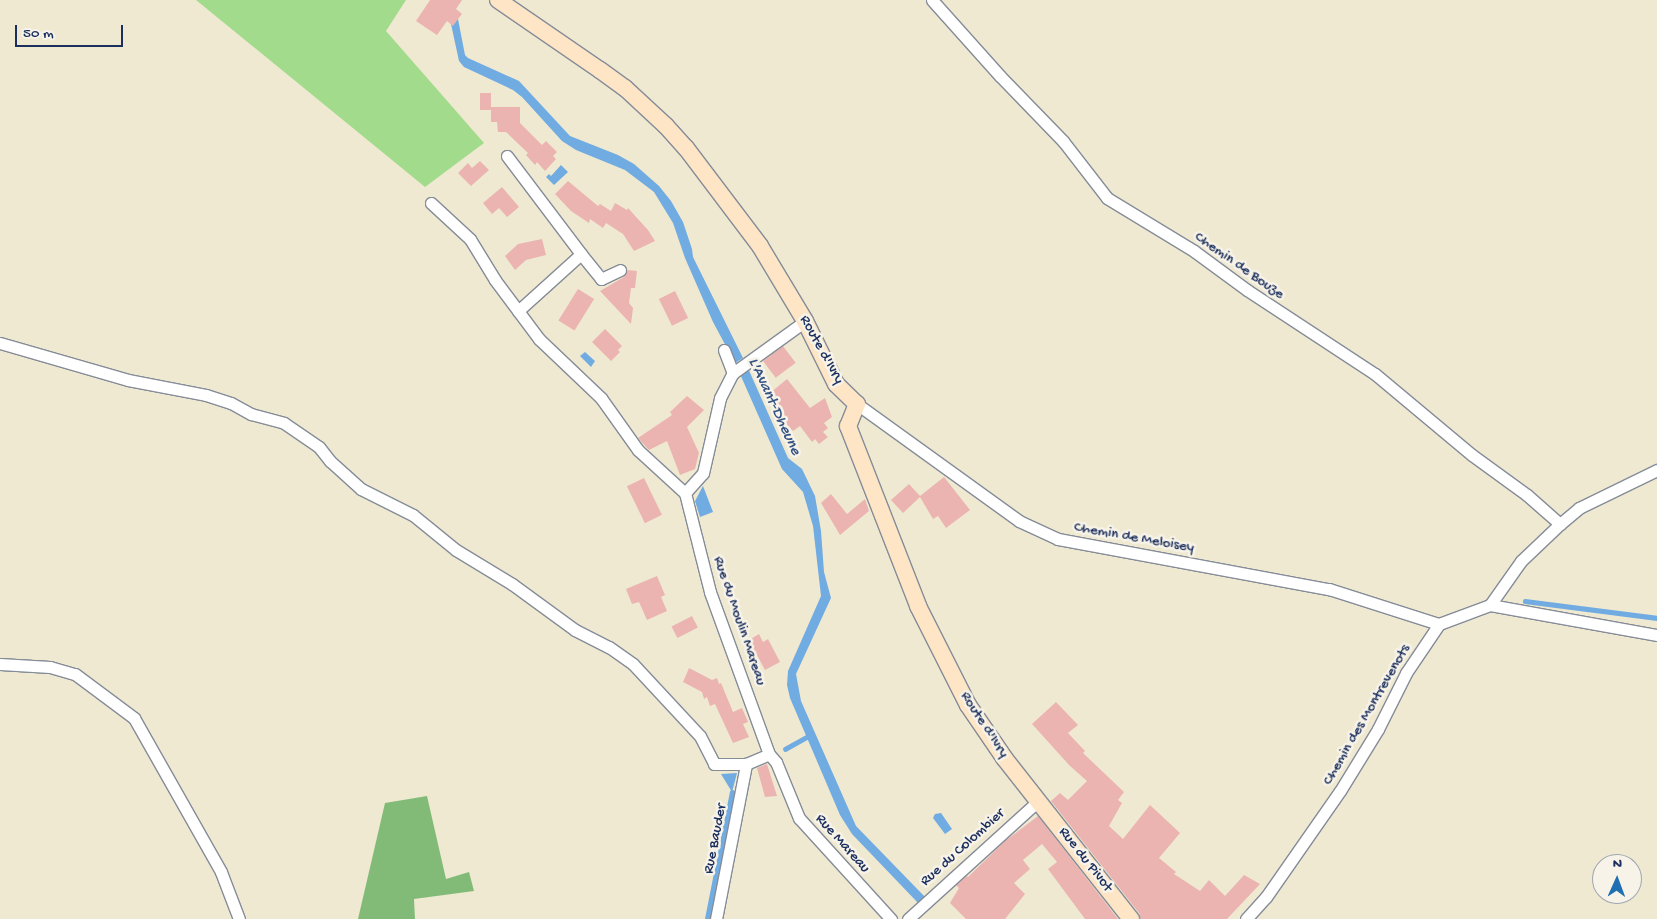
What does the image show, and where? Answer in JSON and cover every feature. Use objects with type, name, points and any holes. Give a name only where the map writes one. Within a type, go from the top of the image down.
[{"type":"main road","name":"Route d'Ivry","points":[[498,0],[625,88],[666,126],[738,215],[805,321],[836,384],[857,404],[848,426],[918,606],[968,705],[1005,759],[1038,801]]},
{"type":"main road","name":"Rue du Pivot","points":[[1038,801],[1131,919]]},
{"type":"street","name":"Chemin de Bouze","points":[[932,0],[1000,76],[1063,142],[1107,198],[1194,251],[1247,290],[1375,374],[1472,455],[1526,495],[1560,524]]},
{"type":"street","points":[[508,156],[601,280],[620,270]]},
{"type":"street","points":[[431,203],[470,239],[495,280],[539,339],[601,398],[638,450],[684,493],[703,474],[720,398],[738,368],[805,321]]},
{"type":"street","points":[[518,311],[581,254]]},
{"type":"street","points":[[0,343],[128,380],[206,395],[231,403],[251,414],[284,423],[319,447],[330,461],[361,489],[414,515],[456,550],[512,584],[575,630],[609,647],[633,664],[700,736],[714,764],[746,764],[769,754]]},
{"type":"street","points":[[724,350],[738,368]]},
{"type":"street","name":"Chemin de Meloisey","points":[[857,404],[1019,521],[1058,539],[1328,589],[1439,624]]},
{"type":"street","points":[[1490,604],[1522,560],[1579,508],[1657,470]]},
{"type":"street","name":"Rue du Moulin Mareau","points":[[684,493],[710,592],[769,754]]},
{"type":"street","points":[[1439,624],[1490,604],[1657,635]]},
{"type":"street","name":"Chemin des Montrevenots","points":[[1246,919],[1266,897],[1340,791],[1378,729],[1406,673],[1439,624]]},
{"type":"street","points":[[0,664],[50,667],[75,674],[134,718],[221,872],[239,919]]},
{"type":"street","name":"Rue Mareau","points":[[769,754],[776,762],[799,818],[891,919]]},
{"type":"street","name":"Rue Bauder","points":[[716,919],[746,764]]},
{"type":"street","name":"Rue du Colombier","points":[[908,919],[1038,801]]},
{"type":"green space","points":[[196,0],[406,0],[386,31],[484,143],[425,187]]},
{"type":"green space","points":[[427,796],[446,879],[469,872],[474,891],[414,899],[415,919],[358,919],[385,803]]},
{"type":"water","points":[[458,19],[465,55],[468,58],[519,81],[570,136],[618,155],[634,164],[659,186],[671,201],[683,222],[693,257],[743,358],[735,363],[713,322],[685,258],[673,223],[654,192],[625,170],[576,150],[562,141],[522,97],[513,90],[464,67],[459,61],[451,24]]},
{"type":"water","points":[[561,165],[568,172],[554,185],[546,177],[549,174],[551,176]]},
{"type":"water","points":[[585,352],[595,361],[591,367],[580,356]]},
{"type":"water","points":[[747,366],[788,458],[802,469],[815,496],[821,531],[824,572],[831,598],[796,674],[801,701],[856,826],[926,898],[920,905],[852,834],[840,815],[790,698],[787,685],[788,671],[821,596],[813,526],[803,492],[782,469],[740,374]]},
{"type":"water","points":[[703,486],[713,512],[700,517],[695,501]]},
{"type":"water","points":[[737,773],[732,792],[721,774]]},
{"type":"water","points":[[941,813],[952,829],[945,834],[933,818],[935,814]]},
{"type":"building","points":[[430,0],[462,0],[456,9],[462,14],[453,26],[447,21],[437,35],[416,21]]},
{"type":"building","points":[[480,93],[491,93],[491,110],[480,110]]},
{"type":"building","points":[[491,107],[520,107],[520,123],[542,145],[546,141],[557,152],[553,156],[556,159],[545,171],[537,162],[535,165],[526,155],[528,153],[506,132],[498,132],[497,122],[491,122]]},
{"type":"building","points":[[480,161],[489,170],[471,186],[458,173],[468,163],[472,168]]},
{"type":"building","points":[[568,181],[598,206],[600,204],[611,211],[615,203],[627,210],[628,208],[648,230],[655,241],[634,251],[623,234],[606,223],[603,228],[590,219],[589,223],[571,211],[555,194]]},
{"type":"building","points":[[502,187],[519,207],[507,217],[499,208],[492,214],[483,203]]},
{"type":"building","points":[[542,239],[546,255],[526,260],[515,270],[505,256],[518,244]]},
{"type":"building","points":[[627,270],[637,271],[635,288],[631,288],[629,303],[633,308],[631,324],[600,291],[624,277]]},
{"type":"building","points":[[578,289],[594,299],[575,330],[558,320]]},
{"type":"building","points":[[675,291],[688,318],[672,326],[659,299]]},
{"type":"building","points":[[605,329],[622,346],[618,350],[620,352],[611,361],[592,342]]},
{"type":"building","points":[[783,346],[796,363],[776,378],[763,361]]},
{"type":"building","points":[[787,379],[810,408],[825,398],[832,417],[824,423],[828,428],[823,432],[828,437],[819,444],[815,439],[812,442],[800,426],[793,431],[778,415],[784,411],[770,393]]},
{"type":"building","points":[[687,396],[704,410],[687,427],[699,453],[695,469],[680,475],[667,441],[649,450],[638,438],[672,415],[670,412]]},
{"type":"building","points":[[944,477],[970,510],[946,528],[938,516],[933,519],[920,497],[903,513],[891,500],[909,484],[920,496]]},
{"type":"building","points":[[644,478],[662,515],[645,523],[627,486]]},
{"type":"building","points":[[831,494],[847,514],[865,499],[869,511],[840,535],[821,503]]},
{"type":"building","points":[[657,576],[665,595],[661,597],[667,611],[647,620],[639,602],[632,604],[626,589]]},
{"type":"building","points":[[692,616],[698,628],[677,638],[672,626]]},
{"type":"building","points":[[759,634],[763,642],[768,639],[780,662],[765,670],[749,640]]},
{"type":"building","points":[[689,668],[712,680],[717,678],[733,712],[742,708],[748,722],[743,724],[749,737],[733,743],[715,704],[710,706],[707,697],[704,699],[702,692],[683,682]]},
{"type":"building","points":[[1056,702],[1078,725],[1068,733],[1085,751],[1083,753],[1124,792],[1118,800],[1122,803],[1109,826],[1123,839],[1150,805],[1180,833],[1159,858],[1176,872],[1174,874],[1200,891],[1209,880],[1225,896],[1244,875],[1260,884],[1227,919],[1141,919],[1139,913],[1051,801],[1060,793],[1068,800],[1087,781],[1070,766],[1032,724]]},
{"type":"building","points":[[767,764],[777,796],[765,797],[757,768]]},
{"type":"building","points":[[1038,816],[1118,919],[1085,919],[1048,869],[1057,862],[1042,844],[1023,860],[1030,869],[1014,883],[1025,894],[1005,919],[966,919],[950,903],[959,888],[956,885],[968,877],[1005,841]]},
{"type":"waterway","points":[[1525,601],[1657,618]]},
{"type":"waterway","points":[[785,749],[810,735]]},
{"type":"waterway","points":[[707,919],[732,792]]},
{"type":"water label","name":"L'Avant-Dheune","points":[[773,407]]}]
